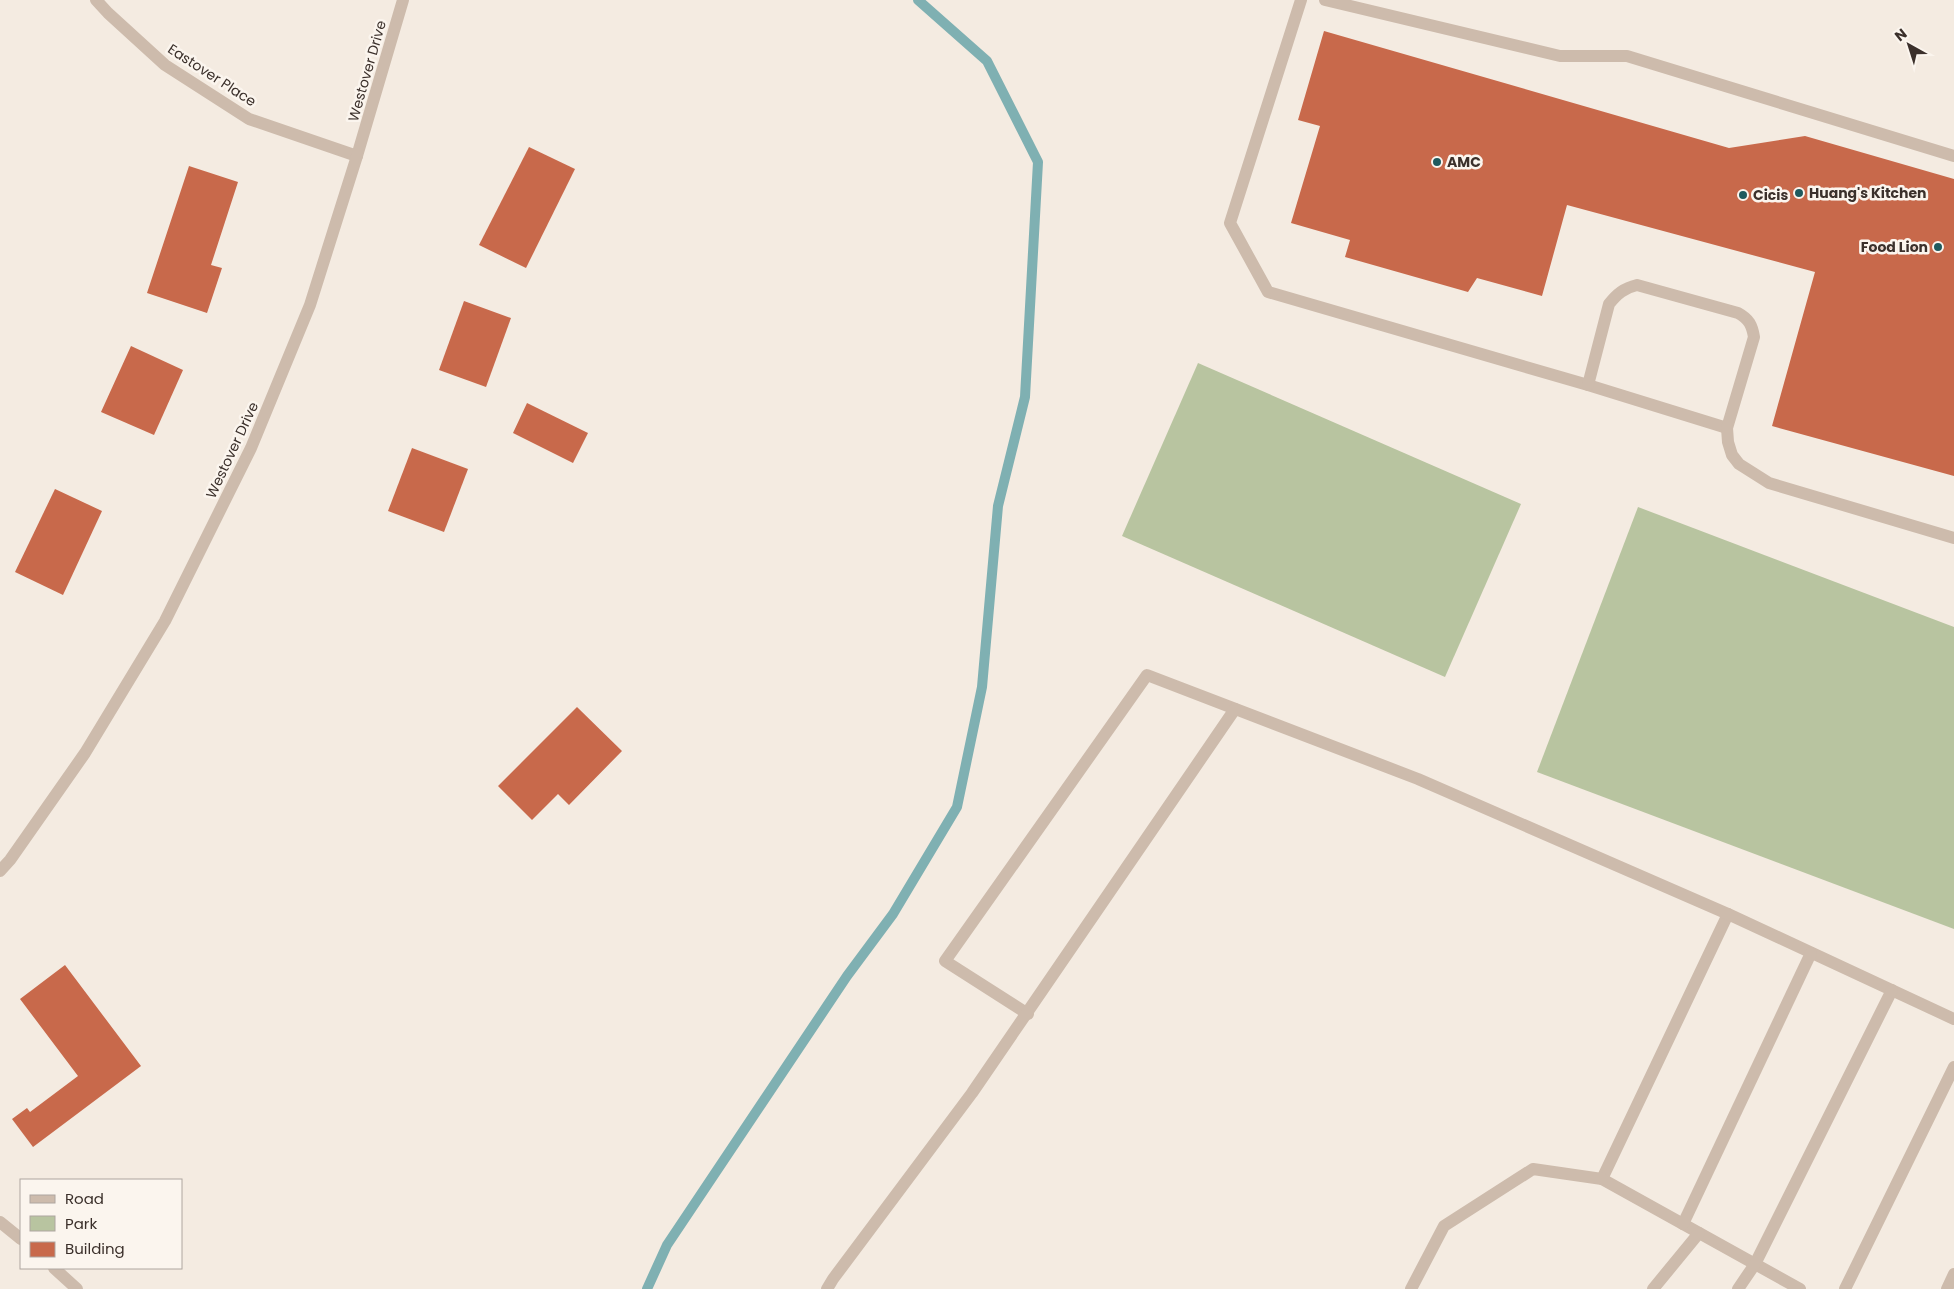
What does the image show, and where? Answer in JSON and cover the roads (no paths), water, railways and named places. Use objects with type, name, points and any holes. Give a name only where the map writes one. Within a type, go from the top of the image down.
[{"type":"street","name":"Eastover Place","points":[[96,0],[165,65],[249,119],[357,156]]},
{"type":"street","name":"Westover Drive","points":[[0,871],[10,860],[85,753],[165,621],[252,448],[310,305],[403,0]]},
{"type":"street","points":[[1301,0],[1230,223],[1268,292],[1588,385],[1727,428]]},
{"type":"street","points":[[1325,0],[1560,56],[1627,56],[1954,156]]},
{"type":"street","points":[[1588,385],[1609,304],[1616,295],[1627,287],[1637,285],[1738,313],[1747,318],[1752,326],[1754,337],[1727,428],[1728,442],[1735,460],[1744,468],[1769,483],[1954,538]]},
{"type":"street","points":[[1028,1014],[945,961],[1147,675],[1418,779],[1728,914],[1954,1019]]},
{"type":"street","points":[[827,1289],[942,1135],[1028,1014],[1235,709]]},
{"type":"street","points":[[1602,1179],[1728,914]]},
{"type":"street","points":[[1683,1224],[1811,953]]},
{"type":"street","points":[[1738,1289],[1755,1264],[1892,990]]},
{"type":"street","points":[[1845,1289],[1954,1067]]},
{"type":"street","points":[[1411,1289],[1444,1226],[1532,1169],[1602,1179],[1800,1289]]},
{"type":"street","points":[[0,1222],[20,1238]]},
{"type":"street","points":[[1653,1289],[1699,1233]]},
{"type":"street","points":[[55,1269],[77,1289]]},
{"type":"street","points":[[1947,1289],[1954,1274]]},
{"type":"waterway","points":[[647,1289],[667,1245],[847,976],[893,914],[957,807],[982,687],[998,506],[1025,397],[1038,162],[987,61],[918,0]]},
{"type":"place","name":"AMC","points":[[1437,162]]},
{"type":"place","name":"Huang's Kitchen","points":[[1799,193]]},
{"type":"place","name":"Cicis","points":[[1743,195]]},
{"type":"place","name":"Food Lion","points":[[1938,247]]}]
